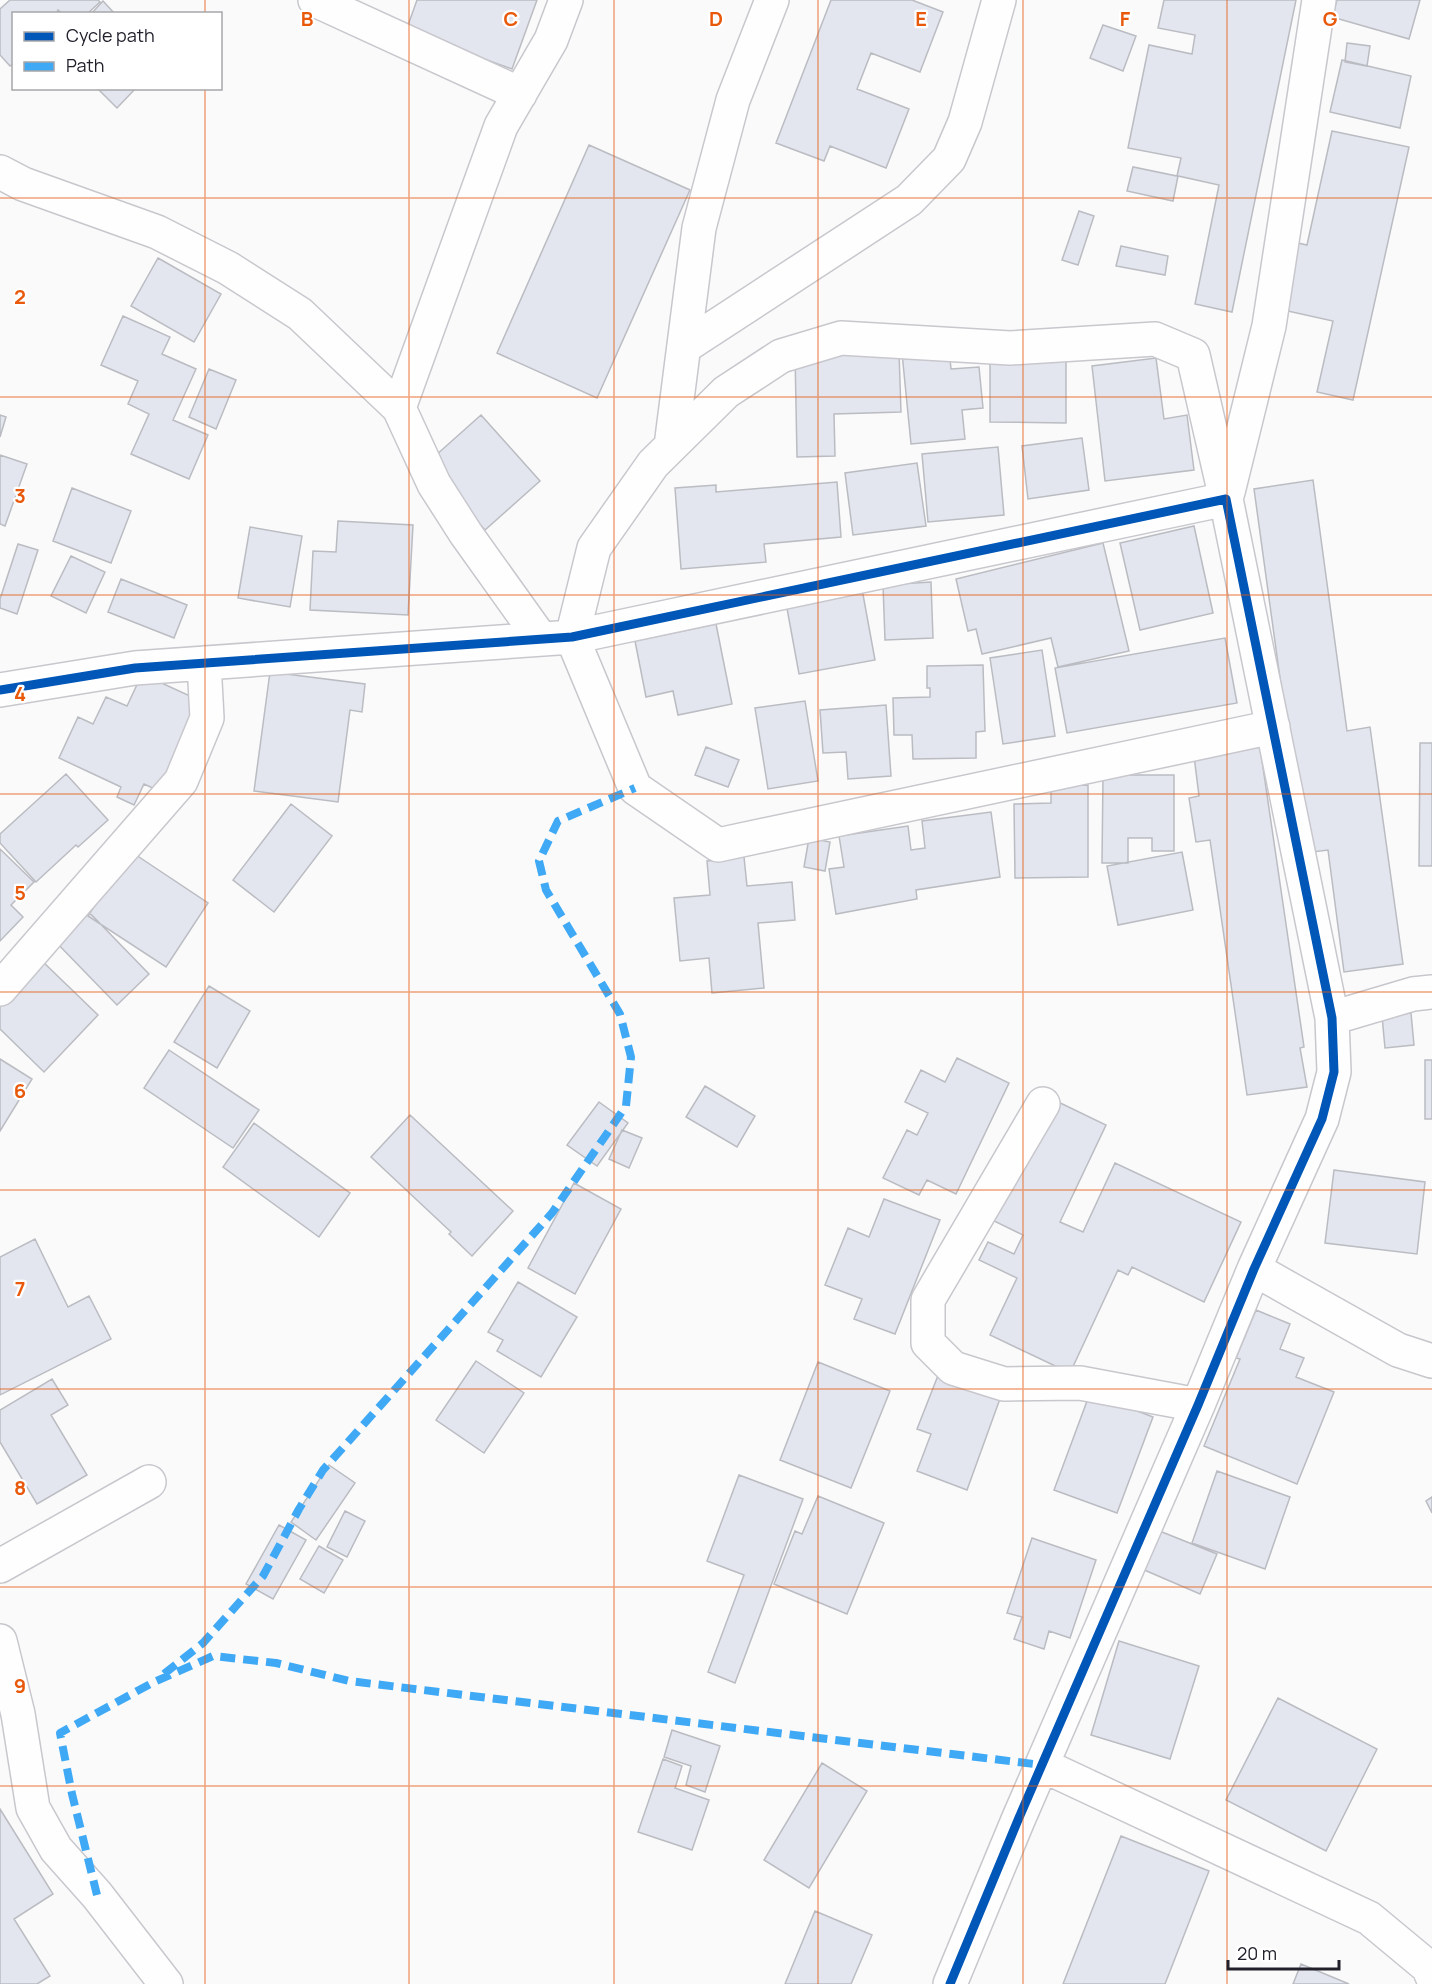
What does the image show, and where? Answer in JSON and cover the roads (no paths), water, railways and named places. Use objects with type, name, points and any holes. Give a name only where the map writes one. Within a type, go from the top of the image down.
[{"type":"street","points":[[315,0],[520,94]]},
{"type":"street","points":[[399,408],[501,126],[551,40],[566,0]]},
{"type":"street","points":[[671,446],[699,228],[733,100],[772,0]]},
{"type":"street","points":[[684,347],[909,200],[949,159],[965,122],[999,0]]},
{"type":"street","points":[[1227,499],[1269,326],[1319,0]]},
{"type":"street","points":[[0,172],[23,184],[157,232],[228,268],[300,314],[399,408],[434,484],[466,534],[556,638],[635,788],[718,845],[1273,727]]},
{"type":"street","points":[[556,638],[594,548],[653,464],[726,392],[781,356],[841,338],[1011,348],[1155,339],[1193,355],[1227,499],[1332,1018],[1334,1072],[1322,1119],[1254,1269],[950,1984]]},
{"type":"street","points":[[0,690],[135,668],[556,638],[1227,499]]},
{"type":"street","points":[[0,989],[181,781],[207,717],[204,663]]},
{"type":"street","points":[[1332,1018],[1413,994],[1432,992]]},
{"type":"street","points":[[1043,1104],[928,1300],[928,1343],[953,1368],[1004,1384],[1080,1383],[1198,1405]]},
{"type":"street","points":[[1254,1269],[1398,1350],[1432,1361]]},
{"type":"street","points":[[0,1566],[149,1482]]},
{"type":"street","points":[[0,1641],[18,1714],[33,1808],[56,1849],[97,1895],[166,1984]]},
{"type":"street","points":[[1042,1765],[1369,1918],[1428,1967],[1432,1976]]}]
